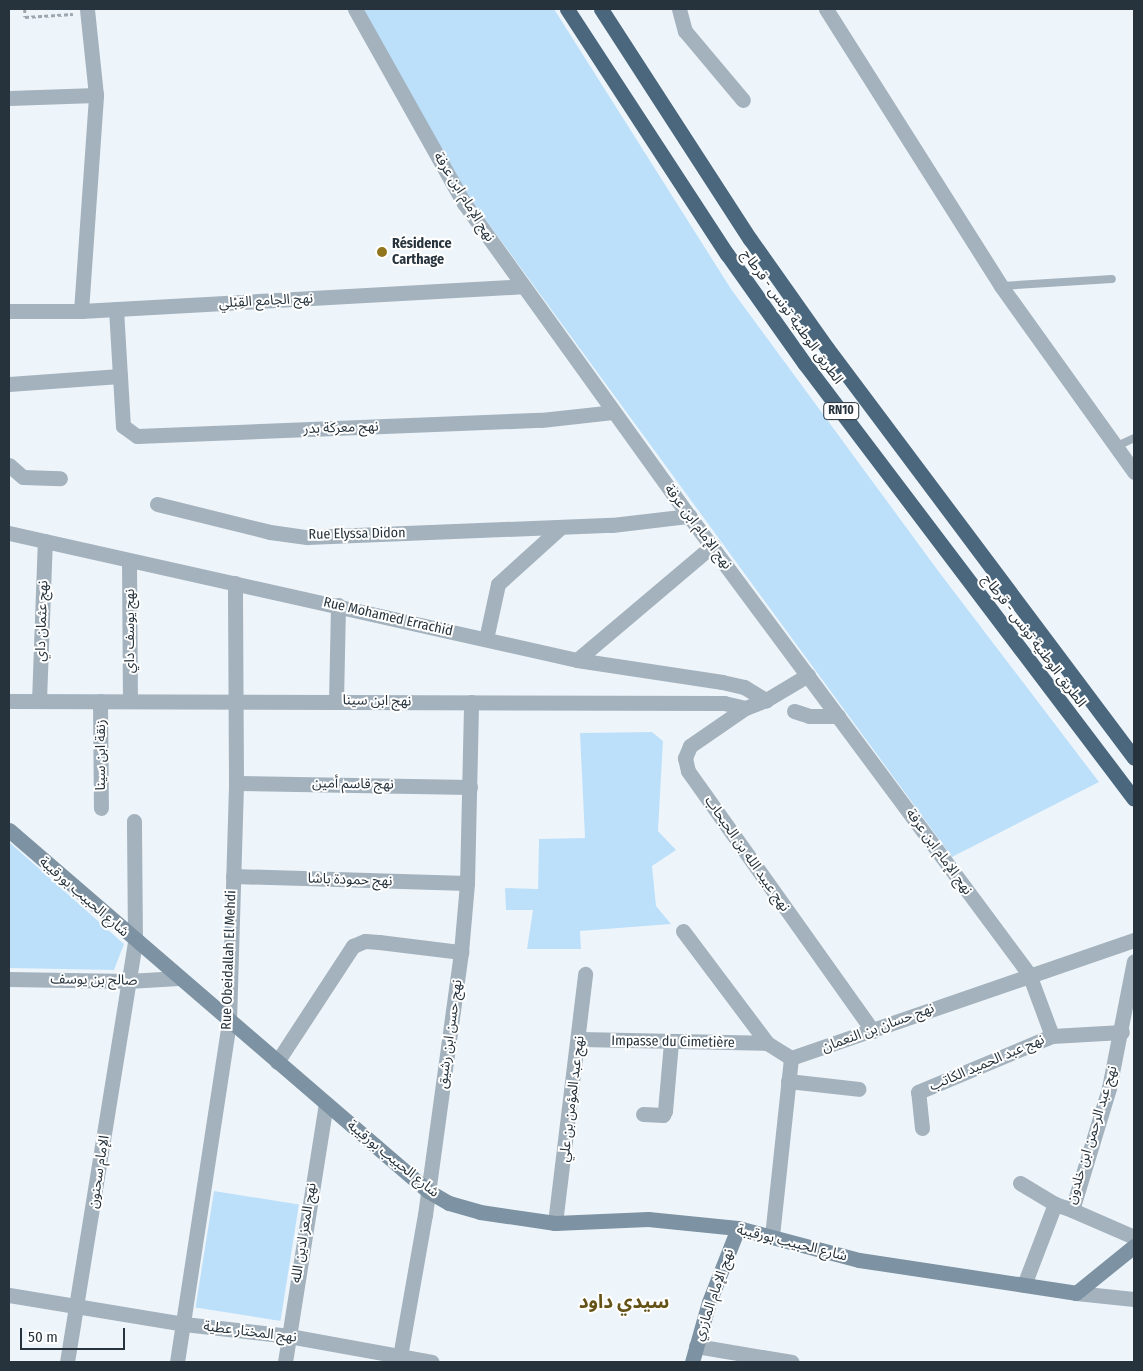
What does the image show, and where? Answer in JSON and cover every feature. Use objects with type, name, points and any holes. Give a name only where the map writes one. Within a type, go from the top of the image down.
[{"type":"highway","name":"الطريق الوطنية تونس - قرطاج","points":[[567,9],[716,238],[805,364],[1134,799]]},
{"type":"highway","name":"الطريق الوطنية تونس - قرطاج","points":[[601,9],[750,239],[827,348],[1134,758]]},
{"type":"street","name":"نهج الإمام ابن عرفة","points":[[355,9],[464,203],[689,516],[713,545],[1029,974],[1052,1036]]},
{"type":"street","points":[[678,9],[685,30],[743,100]]},
{"type":"street","points":[[826,9],[1001,286],[1134,472]]},
{"type":"street","points":[[81,311],[96,95],[88,11]]},
{"type":"street","points":[[9,98],[96,95]]},
{"type":"street","name":"نهج الجامع القِبْلي","points":[[9,310],[81,311],[522,286]]},
{"type":"street","name":"نهج معركة بدر","points":[[116,309],[123,426],[137,436],[541,420],[613,412]]},
{"type":"street","points":[[9,384],[120,376]]},
{"type":"street","points":[[9,465],[23,477],[60,478]]},
{"type":"street","name":"Rue Elyssa Didon","points":[[157,504],[270,532],[307,537],[612,526],[689,516]]},
{"type":"street","points":[[486,639],[498,584],[560,528]]},
{"type":"street","name":"Rue Mohamed Errachid","points":[[9,533],[129,561],[338,604],[577,660],[722,682],[744,687],[766,700]]},
{"type":"street","name":"نهج عثمان داي","points":[[39,701],[45,541]]},
{"type":"street","points":[[577,660],[713,545]]},
{"type":"street","name":"نهج يوسف داي","points":[[129,561],[130,701]]},
{"type":"street","name":"Rue Obeidallah El Mehdi","points":[[177,1362],[229,1021],[236,782],[235,583]]},
{"type":"street","points":[[336,701],[338,604]]},
{"type":"street","name":"نهج عبيد الله بن الحبحاب","points":[[808,675],[766,700],[745,708],[690,746],[686,758],[688,771],[873,1031]]},
{"type":"street","name":"نهج ابن سينا","points":[[9,701],[724,704],[745,708]]},
{"type":"street","name":"زنقة ابن سينا","points":[[100,701],[101,808]]},
{"type":"street","name":"نهج حسن ابن رشيق","points":[[399,1359],[428,1191],[461,952],[467,883],[472,702]]},
{"type":"street","points":[[794,711],[809,716],[838,716]]},
{"type":"street","name":"نهج قاسم أمين","points":[[236,782],[470,786]]},
{"type":"street","name":"الإمام سحنون","points":[[67,1362],[135,941],[134,821]]},
{"type":"street","name":"شارع الحبيب بورقيبة","points":[[9,830],[135,941],[428,1191],[449,1203],[480,1212],[556,1223],[632,1218],[738,1228],[859,1260],[1076,1293]]},
{"type":"street","name":"نهج حمودة باشا","points":[[233,876],[467,883]]},
{"type":"street","name":"Impasse du Cimetière","points":[[683,932],[767,1043],[791,1058]]},
{"type":"street","name":"نهج حسان بن النعمان","points":[[791,1058],[873,1031],[1029,974],[1134,940]]},
{"type":"street","points":[[277,1062],[353,946],[372,942],[461,952]]},
{"type":"street","name":"نهج عبد الرحمن ابن خلدون","points":[[1024,1285],[1055,1204],[1072,1210],[1122,1032],[1132,989],[1134,960]]},
{"type":"street","name":"نهج عبد المؤمن بن علي","points":[[556,1223],[580,1040],[585,974]]},
{"type":"street","name":"صالح بن يوسف","points":[[9,979],[128,981],[180,978]]},
{"type":"street","name":"نهج عبد الحميد الكاتب","points":[[922,1128],[918,1092],[1052,1036],[1122,1032]]},
{"type":"street","name":"Impasse du Cimetière","points":[[580,1040],[767,1043]]},
{"type":"street","points":[[643,1114],[663,1115],[666,1111],[671,1042]]},
{"type":"street","points":[[772,1236],[791,1058]]},
{"type":"street","points":[[788,1081],[858,1089]]},
{"type":"street","name":"نهج المعز لدين الله","points":[[285,1362],[326,1104]]},
{"type":"street","points":[[1020,1183],[1055,1204]]},
{"type":"street","points":[[1072,1210],[1134,1238]]},
{"type":"street","name":"نهج الإمام المازري","points":[[692,1362],[738,1228]]},
{"type":"street","points":[[1076,1293],[1134,1246]]},
{"type":"street","points":[[1076,1293],[1134,1299]]},
{"type":"street","name":"نهج المختار عطية","points":[[9,1295],[184,1324],[289,1336],[399,1359],[432,1362]]},
{"type":"street","points":[[696,1346],[792,1362]]},
{"type":"lane","points":[[1001,286],[1112,279]]},
{"type":"lane","points":[[1115,447],[1134,438]]},
{"type":"path","points":[[25,9],[25,17],[88,11]]},
{"type":"shaded area","points":[[357,9],[554,9],[731,289],[939,572],[1099,782],[952,857],[466,193]]},
{"type":"shaded area","points":[[652,732],[663,741],[658,831],[676,850],[652,866],[656,906],[671,924],[580,931],[581,949],[527,949],[533,910],[506,910],[505,888],[538,889],[539,839],[585,838],[580,733]]},
{"type":"shaded area","points":[[9,842],[124,944],[114,970],[9,968]]},
{"type":"shaded area","points":[[214,1191],[299,1204],[280,1321],[196,1308]]},
{"type":"place","name":"Résidence Carthage","points":[[382,252]]},
{"type":"district","name":"سيدي داود","points":[[624,1302]]}]
